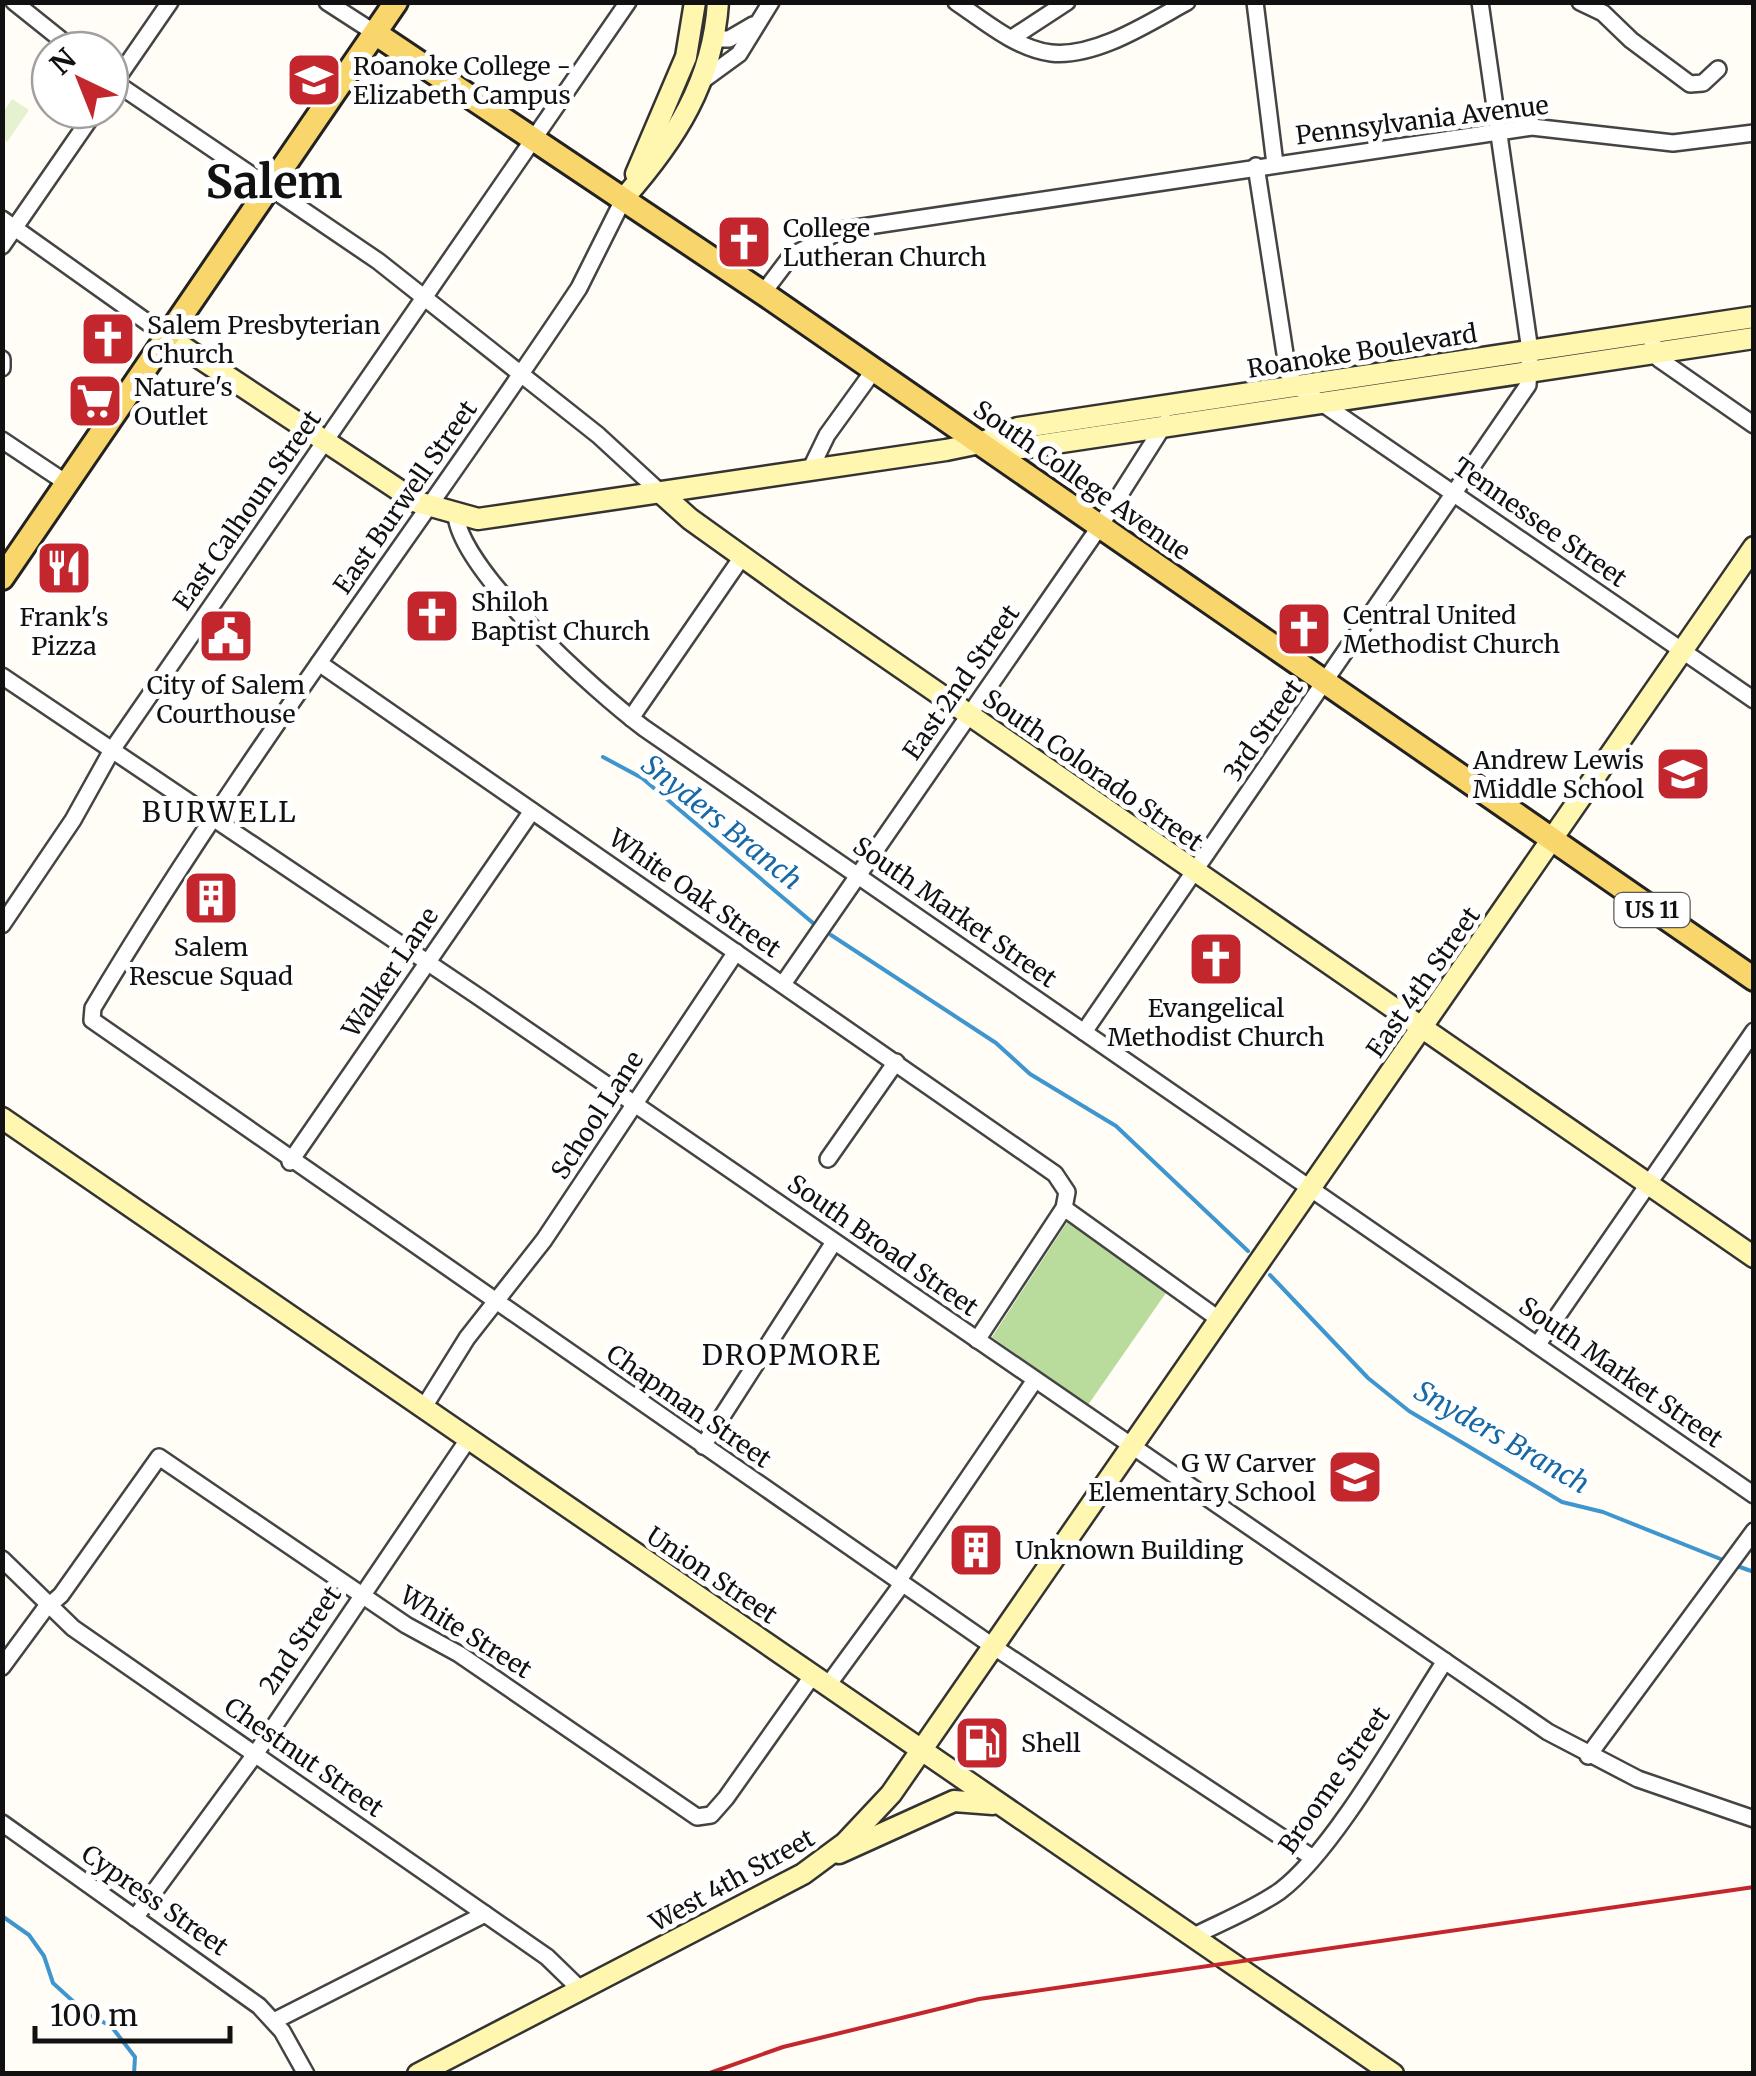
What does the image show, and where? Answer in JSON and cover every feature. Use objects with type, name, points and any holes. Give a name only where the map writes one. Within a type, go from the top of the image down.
[{"type":"main road","points":[[2,578],[396,2]]},
{"type":"main road","name":"South College Avenue","points":[[375,33],[763,293],[1754,979]]},
{"type":"street","points":[[14,2],[49,30]]},
{"type":"street","points":[[130,59],[170,2]]},
{"type":"street","points":[[327,2],[375,33]]},
{"type":"street","name":"East Calhoun Street","points":[[2,924],[73,820],[112,750],[628,2]]},
{"type":"street","points":[[624,198],[676,84],[695,2]]},
{"type":"street","points":[[624,198],[686,120],[702,81],[718,2]]},
{"type":"street","points":[[956,2],[1012,38],[1051,53],[1084,49],[1188,2]]},
{"type":"street","points":[[1012,38],[1068,2]]},
{"type":"street","points":[[1256,2],[1275,164]]},
{"type":"street","points":[[1480,2],[1530,362]]},
{"type":"street","points":[[1580,2],[1608,8],[1631,40],[1690,84],[1702,83],[1718,69]]},
{"type":"street","points":[[702,81],[739,54],[768,7]]},
{"type":"street","points":[[713,39],[740,35],[768,7]]},
{"type":"street","name":"South Colorado Street","points":[[130,95],[272,186],[378,260],[742,557],[1754,1257]]},
{"type":"street","name":"Pennsylvania Avenue","points":[[1256,166],[1499,131],[1558,127],[1673,143],[1754,134]]},
{"type":"street","points":[[2,246],[8,224],[81,130]]},
{"type":"street","points":[[763,293],[784,264],[806,246],[842,230],[1256,166],[1288,373],[1297,386]]},
{"type":"street","name":"East Burwell Street","points":[[117,968],[318,663],[522,374],[578,288],[624,198]]},
{"type":"street","points":[[8,224],[325,442],[428,508],[456,516]]},
{"type":"street","name":"Roanoke Boulevard","points":[[1652,344],[1754,317]]},
{"type":"street","name":"Roanoke Boulevard","points":[[456,516],[513,516],[661,494],[980,443],[1018,428],[1297,386],[1530,362],[1652,344],[1754,338]]},
{"type":"street","points":[[1652,344],[1754,424]]},
{"type":"street","points":[[2,359],[2,368]]},
{"type":"street","name":"Roanoke Boulevard","points":[[980,443],[1022,448],[1322,403],[1530,362]]},
{"type":"street","name":"3rd Street","points":[[1084,1032],[1522,396],[1530,362]]},
{"type":"street","points":[[810,470],[827,436],[874,370]]},
{"type":"street","name":"Tennessee Street","points":[[1297,386],[1754,700]]},
{"type":"street","name":"East 2nd Street","points":[[782,984],[1100,526],[1165,426],[1171,404]]},
{"type":"street","points":[[2,440],[68,484]]},
{"type":"street","name":"South Market Street","points":[[456,516],[469,554],[598,691],[631,718],[1754,1495]]},
{"type":"street","name":"East 4th Street","points":[[1133,1446],[1754,546]]},
{"type":"street","points":[[631,718],[742,557]]},
{"type":"street","name":"White Oak Street","points":[[318,663],[1043,1163],[1065,1187],[1064,1208]]},
{"type":"street","name":"South Broad Street","points":[[2,676],[428,962],[1588,1756],[1754,1820]]},
{"type":"street","name":"Walker Lane","points":[[290,1162],[532,811]]},
{"type":"street","name":"School Lane","points":[[424,1406],[467,1338],[496,1304],[736,952]]},
{"type":"street","name":"Chapman Street","points":[[117,968],[93,1008],[96,1026],[900,1583],[1313,1858]]},
{"type":"street","points":[[1538,1344],[1754,1032]]},
{"type":"street","points":[[828,1158],[896,1062]]},
{"type":"street","name":"Union Street","points":[[2,1118],[1393,2074]]},
{"type":"street","points":[[976,1340],[1064,1208],[1220,1320]]},
{"type":"street","points":[[702,1446],[834,1242]]},
{"type":"street","points":[[820,1680],[900,1583],[1035,1380]]},
{"type":"street","name":"2nd Street","points":[[135,1918],[256,1753],[469,1438]]},
{"type":"street","name":"West 4th Street","points":[[418,2074],[827,1858],[870,1819],[922,1752],[1133,1446]]},
{"type":"street","name":"White Street","points":[[48,1606],[158,1457],[360,1594],[472,1662],[698,1817],[711,1815],[820,1680]]},
{"type":"street","points":[[1588,1756],[1754,1531]]},
{"type":"street","name":"Chestnut Street","points":[[2,1560],[48,1606],[547,1957],[581,1990]]},
{"type":"street","points":[[2,1667],[48,1606]]},
{"type":"street","name":"Broome Street","points":[[1192,1937],[1260,1904],[1295,1878],[1313,1858],[1445,1661]]},
{"type":"street","points":[[827,1858],[954,1801],[998,1806]]},
{"type":"street","name":"Cypress Street","points":[[2,1823],[243,1993],[274,2022],[306,2074]]},
{"type":"street","points":[[274,2022],[486,1914]]},
{"type":"green space","points":[[12,99],[29,110],[7,142],[3,139],[3,113]]},
{"type":"green space","points":[[1068,1221],[1168,1290],[1088,1405],[992,1337]]},
{"type":"waterway","name":"Snyders Branch","points":[[603,757],[642,778],[813,923]]},
{"type":"waterway","name":"Snyders Branch","points":[[831,935],[996,1043],[1030,1074],[1116,1126],[1248,1251]]},
{"type":"waterway","name":"Snyders Branch","points":[[1270,1275],[1368,1378],[1409,1411],[1562,1502],[1603,1512],[1728,1562]]},
{"type":"waterway","name":"Snyders Branch","points":[[1737,1566],[1754,1572]]},
{"type":"waterway","points":[[2,1916],[29,1935],[44,1956],[53,1983],[87,2014],[111,2026],[135,2057],[134,2074]]},
{"type":"railway","points":[[707,2074],[783,2047],[979,1999],[1754,1887]]},
{"type":"place","name":"Roanoke College - Elizabeth Campus","points":[[314,80]]},
{"type":"place","name":"College Lutheran Church","points":[[744,242]]},
{"type":"place","name":"Salem Presbyterian Church","points":[[108,339]]},
{"type":"place","name":"Nature's Outlet","points":[[95,401]]},
{"type":"place","name":"Frank's Pizza","points":[[64,568]]},
{"type":"place","name":"Shiloh Baptist Church","points":[[432,616]]},
{"type":"place","name":"Central United Methodist Church","points":[[1304,629]]},
{"type":"place","name":"City of Salem Courthouse","points":[[226,636]]},
{"type":"place","name":"Andrew Lewis Middle School","points":[[1683,774]]},
{"type":"place","name":"Salem Rescue Squad","points":[[211,898]]},
{"type":"place","name":"Evangelical Methodist Church","points":[[1216,959]]},
{"type":"place","name":"G W Carver Elementary School","points":[[1355,1477]]},
{"type":"place","name":"Unknown Building","points":[[976,1550]]},
{"type":"place","name":"Shell","points":[[982,1743]]},
{"type":"district","name":"Salem","points":[[274,182]]},
{"type":"district","name":"BURWELL","points":[[220,812]]},
{"type":"district","name":"DROPMORE","points":[[792,1355]]}]
